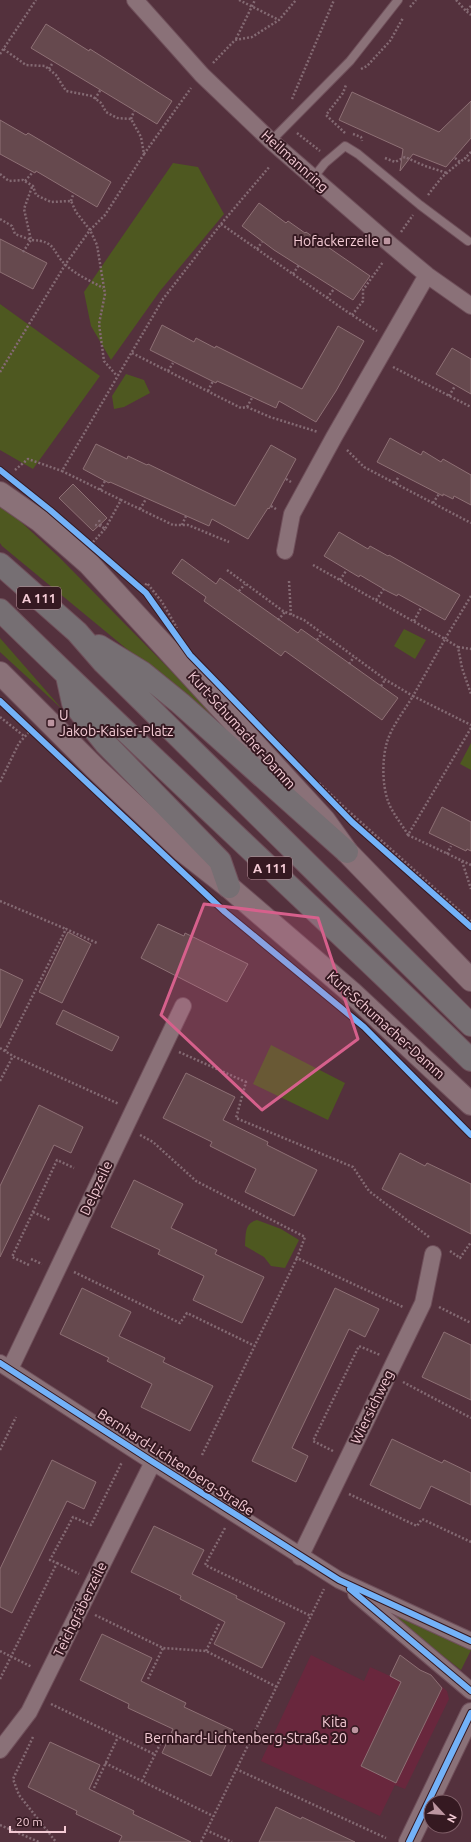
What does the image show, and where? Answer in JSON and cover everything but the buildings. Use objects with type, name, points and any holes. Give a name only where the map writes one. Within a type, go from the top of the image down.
[{"type":"highway","name":"A 111","points":[[0,564],[78,632],[110,668],[471,1025]]},
{"type":"highway","name":"A 111","points":[[0,610],[67,676],[145,748],[471,1060]]},
{"type":"highway","points":[[78,632],[143,673],[180,703],[347,852]]},
{"type":"highway","points":[[67,676],[73,703],[106,744],[220,861],[229,887]]},
{"type":"main road","name":"Kurt-Schumacher-Damm","points":[[0,493],[40,521],[89,564],[324,820],[347,852],[471,980]]},
{"type":"main road","name":"Kurt-Schumacher-Damm","points":[[0,673],[95,768],[182,850],[229,887],[351,992],[471,1104]]},
{"type":"street","name":"Heilmannring","points":[[135,0],[202,75],[271,141],[427,274],[471,306]]},
{"type":"street","points":[[286,551],[292,514],[337,430],[427,274]]},
{"type":"street","name":"Delpzeile","points":[[5,1366],[133,1111],[183,1006]]},
{"type":"street","name":"Wiersichweg","points":[[300,1557],[423,1303],[439,1248]]},
{"type":"street","name":"Bernhard-Lichtenberg-Straße","points":[[5,1366],[300,1557],[339,1580],[471,1641]]},
{"type":"street","name":"Teichgräberzeile","points":[[0,1750],[29,1712],[37,1697],[153,1462]]},
{"type":"street","name":"Bernhard-Lichtenberg-Straße","points":[[339,1580],[471,1691]]},
{"type":"street","points":[[409,1842],[471,1713]]},
{"type":"lane","points":[[271,141],[350,61],[398,0]]},
{"type":"lane","points":[[313,178],[325,163],[345,146],[358,154],[420,205],[468,241]]},
{"type":"path","points":[[0,54],[2,48],[36,0]]},
{"type":"path","points":[[239,0],[279,20]]},
{"type":"path","points":[[202,75],[235,40],[253,7],[255,0]]},
{"type":"path","points":[[235,40],[252,37],[279,20],[296,0]]},
{"type":"path","points":[[292,100],[334,0]]},
{"type":"path","points":[[407,11],[416,0]]},
{"type":"path","points":[[456,0],[471,15]]},
{"type":"path","points":[[466,11],[471,6]]},
{"type":"path","points":[[356,72],[367,66],[390,41],[404,15]]},
{"type":"path","points":[[2,48],[26,64],[45,66],[56,75],[66,91],[92,96],[101,103],[106,112],[117,118],[130,119]]},
{"type":"path","points":[[49,70],[52,64]]},
{"type":"path","points":[[347,135],[326,115],[343,93],[348,81]]},
{"type":"path","points":[[95,99],[101,89]]},
{"type":"path","points":[[0,372],[65,265],[90,230],[105,215],[144,154],[188,91]]},
{"type":"path","points":[[130,119],[134,111]]},
{"type":"path","points":[[130,119],[141,136],[144,154]]},
{"type":"path","points":[[287,125],[321,152]]},
{"type":"path","points":[[471,152],[466,158],[471,162]]},
{"type":"path","points":[[455,158],[460,162]]},
{"type":"path","points":[[62,471],[132,353],[162,299],[221,224],[270,166]]},
{"type":"path","points":[[425,166],[447,173]]},
{"type":"path","points":[[25,181],[33,172]]},
{"type":"path","points":[[0,174],[10,181],[25,181],[33,186],[36,195],[51,202],[71,202]]},
{"type":"path","points":[[23,252],[31,240],[24,209],[33,186]]},
{"type":"path","points":[[74,195],[71,202],[76,212],[90,230],[97,245],[105,294],[99,324],[104,361],[117,376]]},
{"type":"path","points":[[0,219],[12,226],[15,234],[31,240],[42,240],[54,248],[65,265],[104,288]]},
{"type":"path","points":[[221,224],[327,298],[379,332]]},
{"type":"path","points":[[257,249],[262,242]]},
{"type":"path","points":[[352,315],[363,301],[363,290],[383,262]]},
{"type":"path","points":[[293,274],[299,265]]},
{"type":"path","points":[[327,298],[334,289]]},
{"type":"path","points":[[132,353],[241,408],[247,407],[270,417],[322,433]]},
{"type":"path","points":[[168,371],[173,363]]},
{"type":"path","points":[[390,365],[471,407]]},
{"type":"path","points":[[208,391],[213,381]]},
{"type":"path","points":[[449,396],[455,386]]},
{"type":"path","points":[[247,407],[252,398]]},
{"type":"path","points":[[343,446],[364,467],[471,523]]},
{"type":"path","points":[[15,470],[28,459],[62,471],[173,524],[188,525],[229,542]]},
{"type":"path","points":[[395,483],[399,476]]},
{"type":"path","points":[[100,490],[105,481]]},
{"type":"path","points":[[433,503],[439,494]]},
{"type":"path","points":[[140,509],[146,499]]},
{"type":"path","points":[[97,538],[105,529],[121,500]]},
{"type":"path","points":[[182,525],[186,516]]},
{"type":"path","points":[[99,520],[101,526]]},
{"type":"path","points":[[95,525],[101,526],[105,529]]},
{"type":"path","points":[[85,539],[96,549]]},
{"type":"path","points":[[313,565],[458,647],[471,649]]},
{"type":"path","points":[[228,570],[285,612],[304,620],[386,680],[413,696],[471,725]]},
{"type":"path","points":[[340,580],[346,571]]},
{"type":"path","points":[[289,581],[291,615]]},
{"type":"path","points":[[137,595],[144,591],[147,583],[162,602],[177,633]]},
{"type":"path","points":[[136,584],[144,591]]},
{"type":"path","points":[[239,591],[245,584]]},
{"type":"path","points":[[376,600],[384,589]]},
{"type":"path","points":[[471,596],[387,742],[384,758],[384,782],[388,801],[408,835],[471,865]]},
{"type":"path","points":[[414,621],[421,608]]},
{"type":"path","points":[[159,611],[177,633]]},
{"type":"path","points":[[278,620],[285,612]]},
{"type":"path","points":[[317,640],[322,634]]},
{"type":"path","points":[[458,647],[462,668],[471,694]]},
{"type":"path","points":[[350,664],[354,657]]},
{"type":"path","points":[[381,686],[386,680]]},
{"type":"path","points":[[0,717],[24,736]]},
{"type":"path","points":[[408,835],[471,728]]},
{"type":"path","points":[[0,782],[19,743]]},
{"type":"path","points":[[315,781],[471,921]]},
{"type":"path","points":[[315,781],[352,822],[471,927]]},
{"type":"path","points":[[447,854],[451,846]]},
{"type":"path","points":[[462,861],[471,889]]},
{"type":"path","points":[[0,901],[97,943]]},
{"type":"path","points":[[6,1051],[66,929]]},
{"type":"path","points":[[164,1044],[246,1082],[236,1118],[353,1167],[369,1191],[439,1248],[460,1258],[471,1242]]},
{"type":"path","points":[[0,1048],[13,1056],[133,1111]]},
{"type":"path","points":[[0,1081],[13,1056]]},
{"type":"path","points":[[138,1134],[153,1142],[196,1181],[305,1237],[297,1258],[202,1455]]},
{"type":"path","points":[[29,1265],[12,1257],[57,1160],[74,1168]]},
{"type":"path","points":[[33,1212],[50,1220]]},
{"type":"path","points":[[297,1258],[418,1314]]},
{"type":"path","points":[[72,1271],[180,1323],[187,1313],[255,1346]]},
{"type":"path","points":[[437,1305],[471,1323]]},
{"type":"path","points":[[348,1458],[313,1441],[359,1346],[394,1362]]},
{"type":"path","points":[[401,1381],[471,1418]]},
{"type":"path","points":[[0,1450],[16,1417]]},
{"type":"path","points":[[94,1581],[50,1560],[73,1517],[91,1525],[129,1447]]},
{"type":"path","points":[[334,1487],[417,1526],[422,1519],[471,1542]]},
{"type":"path","points":[[232,1513],[205,1565],[311,1616]]},
{"type":"path","points":[[0,1679],[57,1563]]},
{"type":"path","points":[[201,1842],[323,1591]]},
{"type":"path","points":[[81,1608],[162,1648],[206,1651],[277,1687]]},
{"type":"path","points":[[206,1651],[219,1624]]},
{"type":"path","points":[[148,1679],[162,1648]]},
{"type":"path","points":[[0,1651],[48,1675]]},
{"type":"path","points":[[37,1697],[154,1754]]},
{"type":"path","points":[[36,1731],[12,1779],[19,1795],[56,1842]]},
{"type":"path","points":[[142,1781],[165,1734]]},
{"type":"path","points":[[94,1788],[118,1737]]},
{"type":"path","points":[[105,1763],[213,1816]]},
{"type":"path","points":[[236,1769],[386,1838]]},
{"type":"path","points":[[0,1825],[39,1842]]},
{"type":"path","points":[[206,1830],[232,1842]]},
{"type":"highlighted area","points":[[204,904],[318,918],[358,1039],[262,1110],[161,1015]]},
{"type":"shaded area","name":"Kita Bernhard-Lichtenberg-Straße 20","points":[[311,1655],[364,1681],[370,1667],[390,1676],[400,1655],[422,1672],[433,1676],[432,1679],[447,1691],[449,1699],[405,1789],[395,1785],[380,1816],[261,1761]]},
{"type":"green space","points":[[173,163],[198,167],[224,214],[160,291],[111,360],[91,326],[84,292]]},
{"type":"green space","points":[[0,304],[100,376],[33,469],[0,450]]},
{"type":"green space","points":[[126,374],[144,380],[150,393],[124,407],[114,409],[112,396]]},
{"type":"green space","points":[[0,505],[8,510],[59,557],[248,749],[2,546],[0,543]]},
{"type":"green space","points":[[404,629],[426,640],[415,659],[394,646]]},
{"type":"green space","points":[[0,638],[62,709],[0,652]]},
{"type":"green space","points":[[471,743],[471,770],[460,764]]},
{"type":"green space","points":[[271,1045],[345,1083],[328,1120],[253,1084]]},
{"type":"green space","points":[[257,1220],[281,1229],[299,1240],[285,1268],[271,1266],[264,1257],[245,1246],[246,1230],[250,1224]]},
{"type":"green space","points":[[386,1608],[471,1650],[461,1670],[386,1611]]},
{"type":"cycle path","points":[[0,470],[50,510],[146,593],[190,655],[352,822],[471,927]]},
{"type":"cycle path","points":[[0,701],[225,912],[364,1027],[471,1135]]},
{"type":"cycle path","points":[[0,1363],[339,1580],[471,1641]]},
{"type":"cycle path","points":[[350,1589],[471,1691]]},
{"type":"cycle path","points":[[409,1842],[471,1713]]},
{"type":"place","name":"Hofackerzeile","points":[[387,241]]},
{"type":"place","name":"U Jakob-Kaiser-Platz","points":[[51,723]]},
{"type":"place","name":"Kita Bernhard-Lichtenberg-Straße 20","points":[[355,1730]]}]
